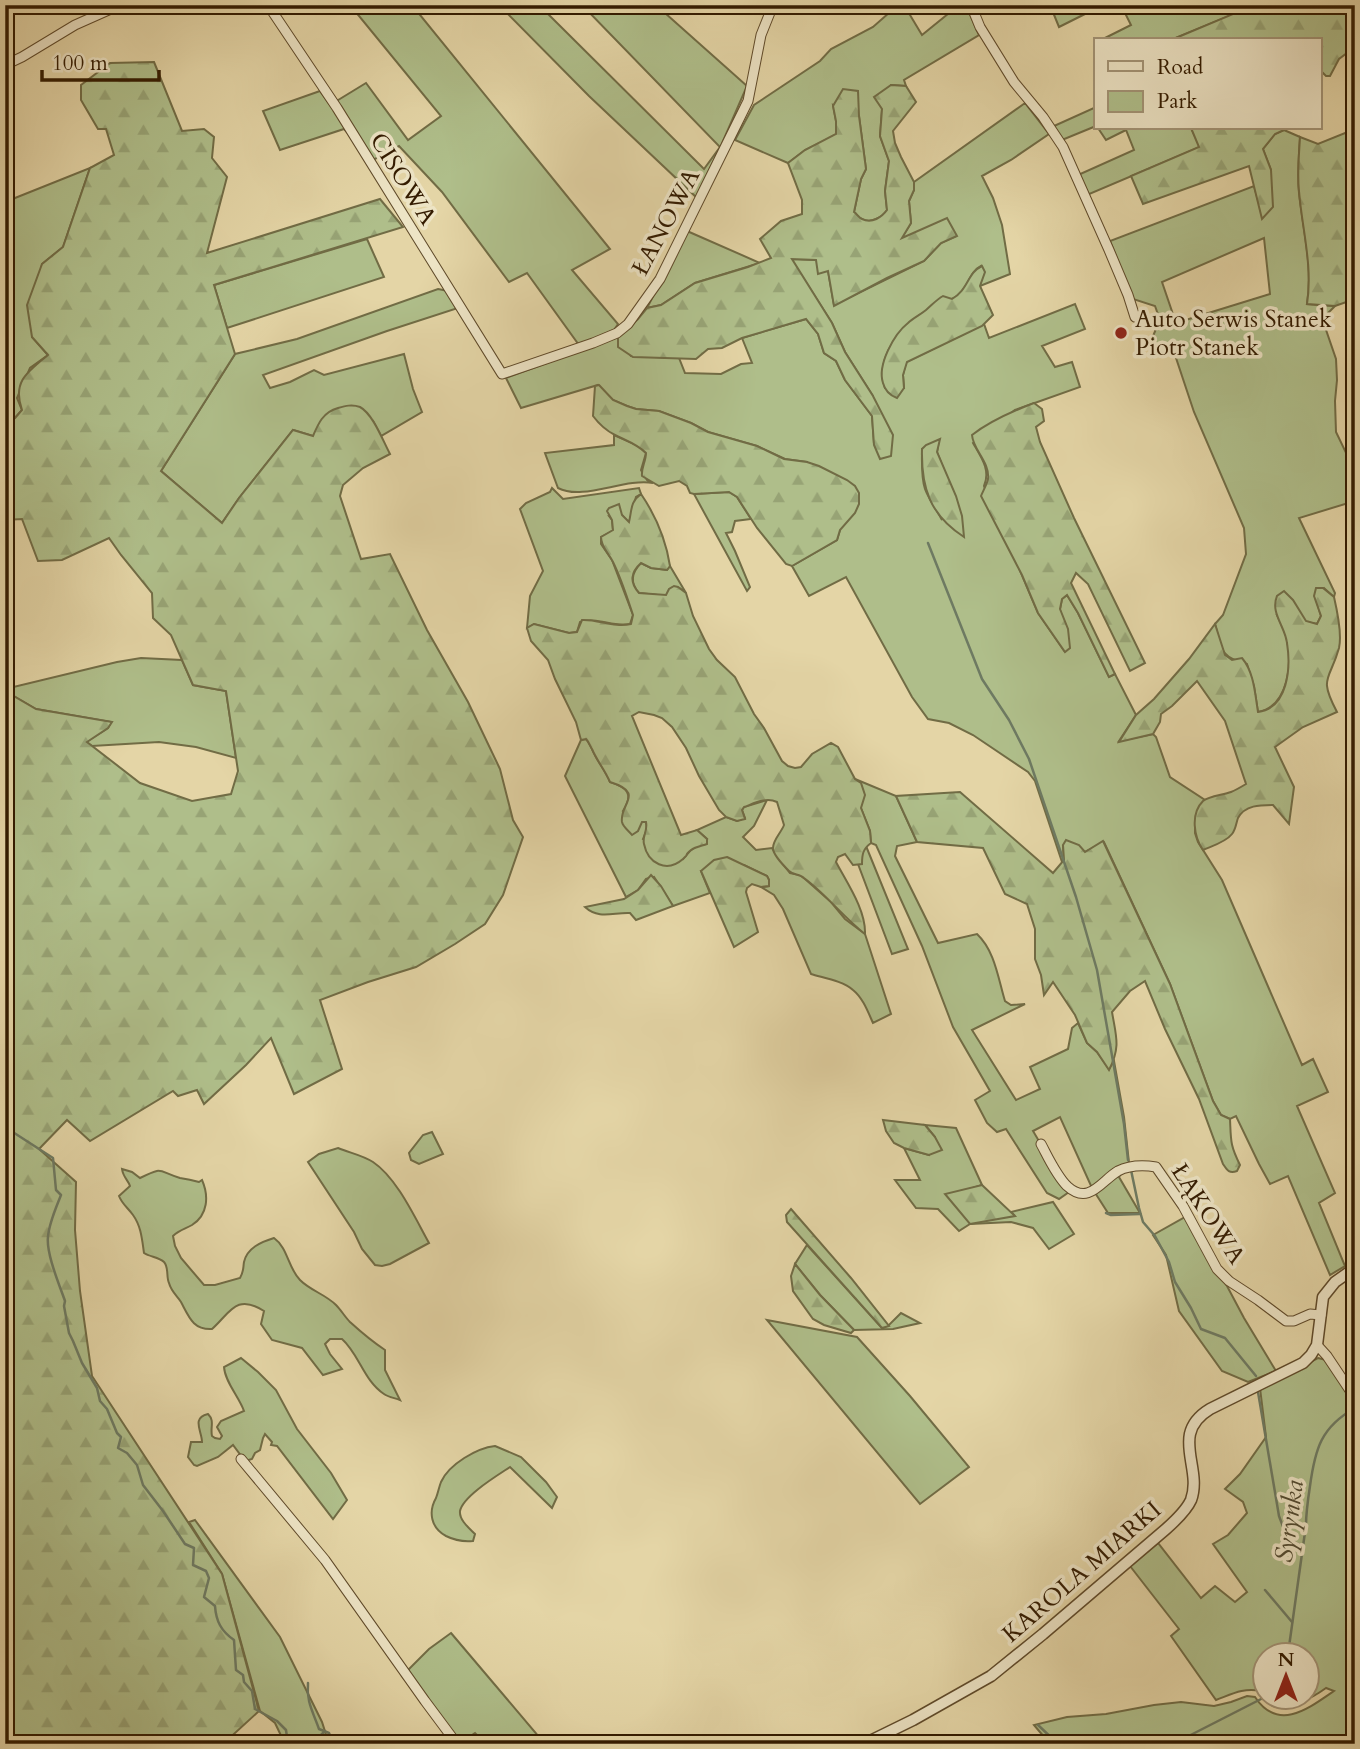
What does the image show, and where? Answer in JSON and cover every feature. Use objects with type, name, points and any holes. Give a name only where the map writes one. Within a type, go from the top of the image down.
[{"type":"street","points":[[5,65],[75,25],[120,5]]},
{"type":"street","name":"CISOWA","points":[[268,5],[337,108],[502,374]]},
{"type":"street","name":"ŁANOWA","points":[[502,374],[593,343],[617,333],[628,324],[660,279],[748,101],[761,35],[773,5]]},
{"type":"street","points":[[971,5],[980,27],[1014,82],[1063,147],[1110,250],[1135,317]]},
{"type":"street","name":"ŁĄKOWA","points":[[1041,1143],[1067,1186],[1080,1193],[1089,1194],[1118,1171],[1130,1166],[1156,1167],[1183,1206],[1217,1269],[1229,1281],[1286,1321],[1294,1321],[1310,1314],[1321,1315]]},
{"type":"street","points":[[1355,1268],[1329,1288],[1323,1297],[1317,1345],[1355,1398]]},
{"type":"street","name":"KAROLA MIARKI","points":[[864,1744],[914,1720],[991,1676],[1142,1551],[1180,1516],[1191,1499],[1189,1441],[1193,1424],[1202,1414],[1228,1399],[1303,1363],[1317,1345]]},
{"type":"street","points":[[240,1459],[325,1560],[457,1744]]},
{"type":"green space","points":[[350,5],[412,5],[610,249],[572,270],[618,324],[614,330],[579,345],[527,273],[509,282],[442,192],[399,146],[373,160],[344,129],[280,150],[263,111],[320,91],[330,105],[366,83],[408,140],[441,116]]},
{"type":"green space","points":[[499,5],[539,5],[704,169],[720,147],[582,5],[656,5],[747,86],[720,148],[696,197],[589,96]]},
{"type":"green space","points":[[898,5],[904,5],[922,35],[959,5],[966,5],[979,35],[904,80],[906,86],[891,85],[882,109],[880,136],[889,161],[885,191],[887,210],[869,221],[854,212],[861,179],[866,169],[859,116],[833,105],[836,135],[805,150],[788,163],[735,140],[754,105],[820,61],[831,49],[873,27]]},
{"type":"green space","points":[[1050,5],[1103,5],[1059,27]]},
{"type":"green space","points":[[1121,5],[1231,5],[1239,12],[1176,38],[1105,38],[1131,25]]},
{"type":"green space","points":[[1231,5],[1355,5],[1355,47],[1339,59],[1330,76],[1326,76],[1322,72],[1322,38],[1176,38],[1238,12]]},
{"type":"green space","points":[[154,62],[182,131],[204,129],[214,137],[212,158],[227,177],[207,253],[380,199],[403,227],[214,285],[235,354],[161,471],[222,523],[293,430],[313,436],[328,412],[351,405],[365,410],[390,454],[363,468],[343,485],[340,496],[361,559],[390,554],[500,769],[513,820],[523,837],[503,895],[485,924],[416,967],[320,1000],[342,1069],[294,1094],[271,1038],[204,1104],[197,1090],[178,1096],[173,1091],[90,1141],[67,1120],[39,1149],[76,1182],[75,1230],[80,1291],[92,1376],[222,1574],[259,1711],[223,1744],[5,1744],[5,691],[36,709],[112,722],[108,728],[87,742],[140,783],[192,801],[231,794],[238,771],[226,691],[193,685],[171,635],[153,618],[152,593],[109,538],[62,560],[38,561],[22,519],[5,520],[5,421],[15,418],[22,410],[19,392],[23,378],[48,355],[32,337],[27,305],[42,264],[63,247],[90,168],[114,155],[106,129],[98,129],[81,100],[81,85],[110,63]]},
{"type":"green space","points":[[891,85],[906,86],[916,102],[893,131],[895,143],[914,182],[909,201],[911,223],[902,238],[947,218],[957,236],[941,243],[924,261],[834,306],[828,271],[818,274],[816,260],[792,259],[832,323],[845,352],[873,396],[893,435],[891,456],[880,459],[874,445],[872,416],[845,380],[836,361],[824,353],[818,334],[806,319],[742,338],[722,348],[708,349],[696,359],[633,357],[618,347],[618,337],[647,308],[661,305],[695,283],[771,258],[760,239],[781,221],[802,214],[802,200],[788,163],[805,150],[836,134],[833,106],[843,89],[858,91],[866,169],[861,179],[854,212],[866,220],[882,215],[887,210],[885,191],[889,161],[880,136],[882,109],[874,97]]},
{"type":"green space","points":[[1025,103],[1049,134],[982,176],[1002,225],[1010,274],[980,286],[981,266],[958,295],[909,323],[887,353],[883,365],[885,388],[904,388],[906,362],[984,324],[989,338],[1075,304],[1085,329],[1042,346],[1055,367],[1072,362],[1080,387],[1015,410],[973,443],[986,469],[984,486],[1038,613],[1065,652],[1060,609],[1062,599],[1067,595],[1109,677],[1115,674],[1136,715],[1119,741],[1153,734],[1170,777],[1205,800],[1195,821],[1198,842],[1222,880],[1302,1065],[1313,1059],[1328,1092],[1297,1106],[1335,1193],[1319,1203],[1345,1266],[1330,1275],[1288,1176],[1270,1184],[1236,1116],[1230,1119],[1221,1115],[1213,1101],[1170,984],[1104,842],[1085,852],[1063,846],[1062,862],[1035,781],[1028,772],[973,735],[949,723],[928,719],[912,697],[846,577],[809,596],[792,566],[837,540],[840,530],[807,462],[785,459],[757,446],[708,432],[659,411],[627,406],[613,400],[598,385],[521,408],[506,378],[618,337],[631,356],[679,358],[685,373],[721,374],[741,364],[752,363],[742,338],[806,319],[818,334],[824,353],[836,361],[845,380],[872,416],[874,444],[873,396],[845,352],[832,323],[791,259],[816,260],[828,271],[834,305],[924,261],[941,243],[956,236],[901,239],[911,223],[909,201],[914,182]],"holes":[[[939,440],[937,452],[944,470],[942,520],[927,493],[922,474],[922,449]]]},
{"type":"green space","points":[[1094,108],[1094,127],[1062,140],[1054,126]]},
{"type":"green space","points":[[1355,129],[1355,299],[1335,306],[1307,304],[1308,262],[1298,185],[1300,137],[1318,144]]},
{"type":"green space","points":[[1099,130],[1126,130],[1106,140]]},
{"type":"green space","points":[[1126,130],[1192,130],[1200,147],[1087,195],[1078,175],[1134,150]]},
{"type":"green space","points":[[1192,130],[1284,130],[1275,134],[1263,149],[1271,170],[1273,207],[1262,219],[1249,166],[1143,204],[1131,176],[1199,147]]},
{"type":"green space","points":[[1284,130],[1300,137],[1298,186],[1308,262],[1307,304],[1335,306],[1328,313],[1324,324],[1336,359],[1336,432],[1350,461],[1355,501],[1299,518],[1335,593],[1334,597],[1324,588],[1315,596],[1321,616],[1317,624],[1306,622],[1300,614],[1277,615],[1288,646],[1286,681],[1276,701],[1258,712],[1247,664],[1226,655],[1215,624],[1223,615],[1246,554],[1244,528],[1194,412],[1174,352],[1153,357],[1153,336],[1160,320],[1155,306],[1133,299],[1110,241],[1254,186],[1263,218],[1271,170],[1263,149],[1275,134]],"holes":[[[1264,238],[1270,294],[1176,323],[1162,282]]]},
{"type":"green space","points":[[90,168],[63,247],[42,264],[32,337],[48,355],[30,368],[17,398],[22,410],[15,418],[5,421],[5,202]]},
{"type":"green space","points":[[687,231],[760,263],[695,283],[661,305],[647,308]]},
{"type":"green space","points":[[367,239],[384,277],[227,328],[214,285]]},
{"type":"green space","points":[[982,266],[985,272],[980,286],[993,315],[982,326],[907,362],[903,375],[904,388],[897,398],[890,394],[883,383],[882,368],[897,334],[943,296],[952,299],[958,295],[973,273]]},
{"type":"green space","points":[[438,289],[448,291],[458,308],[263,375],[270,388],[314,370],[324,375],[404,354],[422,412],[381,436],[373,421],[313,436],[293,430],[222,523],[161,471],[235,354],[297,339]]},
{"type":"green space","points":[[599,385],[613,400],[627,406],[659,411],[708,432],[757,446],[784,459],[819,466],[847,480],[859,493],[859,504],[855,513],[840,530],[837,540],[792,566],[786,564],[757,528],[737,497],[729,492],[694,494],[679,481],[659,486],[642,476],[646,453],[609,431],[593,416],[595,386]]},
{"type":"green space","points":[[1034,403],[1042,409],[1044,421],[1036,427],[1040,442],[1145,663],[1130,671],[1088,584],[1076,573],[1071,583],[1115,674],[1109,677],[1067,595],[1062,599],[1060,609],[1068,629],[1070,648],[1065,652],[1038,613],[1022,575],[981,496],[988,473],[972,435],[986,425]]},
{"type":"green space","points":[[614,435],[639,446],[646,453],[641,470],[647,480],[653,483],[642,482],[579,492],[558,488],[545,453],[614,445]]},
{"type":"green space","points":[[940,439],[937,452],[956,496],[964,537],[952,529],[936,510],[923,476],[922,449]]},
{"type":"green space","points":[[552,488],[563,499],[639,488],[641,494],[636,497],[629,523],[622,515],[609,516],[613,531],[601,537],[601,544],[612,560],[633,615],[630,624],[586,621],[580,622],[577,632],[569,633],[534,624],[527,628],[530,596],[543,571],[520,509],[526,503],[550,492]]},
{"type":"green space","points":[[729,492],[737,497],[751,519],[735,521],[732,532],[726,533],[750,587],[747,591],[694,494]]},
{"type":"green space","points":[[641,494],[660,528],[670,566],[667,570],[651,568],[641,563],[632,577],[639,593],[666,595],[674,586],[686,593],[693,616],[709,649],[735,677],[782,761],[788,766],[801,767],[812,754],[831,743],[838,747],[855,779],[861,783],[865,795],[861,808],[870,831],[871,843],[866,847],[862,864],[853,865],[845,854],[838,857],[836,862],[859,906],[865,934],[812,884],[791,872],[777,858],[773,846],[784,825],[777,802],[765,800],[744,807],[742,810],[745,819],[737,821],[726,817],[719,810],[672,727],[654,715],[639,712],[632,716],[681,835],[697,830],[707,839],[707,844],[693,849],[677,863],[665,866],[654,861],[646,851],[646,822],[642,822],[638,831],[632,835],[623,824],[622,816],[629,795],[627,790],[610,782],[588,741],[581,740],[576,722],[548,660],[531,641],[527,628],[534,624],[569,633],[577,632],[582,620],[631,624],[633,615],[616,568],[602,544],[601,537],[613,530],[607,511],[609,508],[619,504],[622,515],[629,522],[633,503]]},
{"type":"green space","points":[[641,563],[651,568],[667,570],[670,566],[686,593],[673,587],[667,596],[639,593],[633,577]]},
{"type":"green space","points":[[1316,588],[1323,588],[1334,597],[1338,615],[1339,648],[1327,685],[1337,712],[1303,727],[1275,747],[1294,787],[1289,824],[1273,805],[1253,807],[1241,814],[1229,837],[1203,850],[1197,839],[1195,826],[1199,806],[1206,799],[1231,792],[1246,784],[1225,721],[1197,681],[1161,714],[1153,734],[1119,742],[1136,715],[1189,659],[1215,624],[1225,655],[1232,660],[1242,658],[1249,670],[1258,712],[1276,703],[1285,685],[1288,664],[1286,637],[1275,608],[1277,596],[1284,591],[1306,621],[1317,624],[1321,616],[1314,596]]},
{"type":"green space","points":[[141,658],[182,660],[193,685],[226,691],[236,758],[196,747],[159,742],[92,746],[86,742],[108,728],[111,722],[36,709],[5,691],[5,689]]},
{"type":"green space","points":[[586,739],[610,782],[621,786],[627,792],[628,800],[623,811],[646,822],[647,829],[643,839],[683,859],[707,839],[697,830],[726,817],[737,821],[745,818],[742,810],[744,807],[767,800],[754,826],[743,837],[756,850],[772,848],[790,873],[805,879],[831,902],[845,919],[865,934],[891,1014],[873,1023],[857,993],[839,982],[811,974],[783,909],[774,895],[761,887],[769,886],[767,876],[744,865],[701,871],[710,893],[673,906],[654,877],[646,879],[638,890],[626,897],[565,776],[581,740]]},
{"type":"green space","points":[[855,779],[896,796],[917,842],[897,846],[895,856],[938,943],[977,934],[992,957],[1005,1001],[1011,1005],[1025,1004],[972,1030],[1016,1100],[1040,1089],[1030,1067],[1068,1049],[1072,1028],[1078,1023],[1087,1043],[1109,1069],[1114,1061],[1129,1163],[1119,1177],[1140,1213],[1108,1213],[1092,1188],[1060,1117],[1033,1131],[1069,1192],[1059,1199],[1047,1193],[1006,1129],[997,1132],[987,1123],[975,1100],[990,1091],[953,1027],[922,946],[876,845],[871,843]]},
{"type":"green space","points":[[960,792],[1053,873],[1064,860],[1063,845],[1066,840],[1079,845],[1085,852],[1103,841],[1170,984],[1213,1101],[1221,1115],[1230,1119],[1232,1143],[1240,1165],[1237,1171],[1230,1172],[1223,1164],[1199,1099],[1145,981],[1130,991],[1112,1012],[1116,1048],[1109,1070],[1087,1043],[1075,1015],[1053,982],[1044,995],[1035,959],[1035,929],[1027,904],[1005,894],[983,848],[917,842],[896,796]]},
{"type":"green space","points":[[866,846],[908,949],[892,954],[858,864],[862,864],[862,853]]},
{"type":"green space","points":[[727,857],[767,876],[769,880],[769,886],[752,884],[747,888],[758,932],[734,947],[701,871],[714,860]]},
{"type":"green space","points":[[651,875],[673,906],[636,920],[630,913],[601,914],[585,907],[624,899],[638,890]]},
{"type":"green space","points":[[883,1120],[925,1125],[942,1150],[929,1155],[894,1143]]},
{"type":"green space","points":[[925,1125],[956,1128],[982,1185],[969,1189],[1015,1216],[1011,1212],[1053,1202],[1074,1234],[1049,1249],[1033,1228],[1011,1222],[970,1224],[959,1231],[938,1209],[916,1208],[895,1180],[920,1180],[904,1148],[929,1155],[935,1137]]},
{"type":"green space","points":[[432,1132],[443,1154],[419,1164],[411,1160],[409,1153],[423,1135]]},
{"type":"green space","points":[[338,1148],[369,1160],[382,1169],[405,1199],[429,1243],[390,1264],[375,1265],[362,1249],[354,1232],[308,1162],[319,1154]]},
{"type":"green space","points":[[122,1169],[140,1178],[160,1171],[180,1178],[199,1182],[202,1180],[206,1192],[204,1211],[197,1221],[173,1236],[181,1258],[204,1285],[240,1278],[251,1249],[274,1238],[279,1242],[300,1280],[332,1301],[350,1322],[385,1350],[385,1370],[400,1400],[377,1389],[342,1339],[330,1339],[325,1344],[342,1369],[323,1375],[302,1348],[272,1340],[261,1324],[264,1311],[254,1306],[247,1304],[234,1307],[212,1329],[196,1325],[171,1288],[166,1264],[144,1253],[138,1224],[119,1196],[130,1186]]},
{"type":"green space","points":[[982,1185],[1015,1216],[970,1224],[945,1194]]},
{"type":"green space","points":[[791,1209],[889,1326],[882,1328],[787,1222],[786,1215]]},
{"type":"green space","points":[[1187,1216],[1205,1253],[1276,1371],[1248,1382],[1222,1371],[1179,1311],[1166,1255],[1153,1235]]},
{"type":"green space","points":[[807,1245],[882,1328],[901,1313],[920,1323],[893,1329],[854,1330],[795,1264]]},
{"type":"green space","points":[[795,1264],[854,1330],[851,1333],[813,1319],[793,1291],[791,1276]]},
{"type":"green space","points":[[767,1320],[857,1337],[969,1467],[920,1504]]},
{"type":"green space","points":[[241,1358],[276,1390],[297,1429],[331,1473],[347,1500],[333,1519],[277,1446],[271,1445],[272,1442],[265,1434],[260,1450],[252,1459],[245,1461],[233,1445],[218,1457],[197,1466],[188,1457],[191,1442],[202,1442],[199,1422],[203,1416],[208,1414],[212,1422],[212,1436],[220,1439],[222,1436],[217,1427],[221,1421],[244,1411],[224,1367]]},
{"type":"green space","points":[[1318,1358],[1326,1360],[1355,1406],[1355,1444],[1346,1450],[1355,1506],[1355,1684],[1348,1685],[1347,1695],[1355,1699],[1355,1736],[1347,1744],[1050,1744],[1034,1725],[1067,1717],[1106,1714],[1154,1705],[1181,1702],[1214,1706],[1247,1696],[1252,1697],[1252,1710],[1268,1710],[1283,1715],[1304,1710],[1322,1710],[1322,1699],[1334,1691],[1326,1688],[1322,1691],[1322,1640],[1252,1640],[1252,1690],[1216,1700],[1171,1636],[1179,1629],[1130,1566],[1158,1543],[1201,1598],[1215,1586],[1235,1602],[1247,1592],[1213,1544],[1228,1535],[1247,1513],[1243,1502],[1225,1489],[1240,1474],[1266,1437],[1260,1388]]},
{"type":"green space","points":[[495,1446],[521,1457],[546,1482],[557,1497],[552,1508],[510,1467],[467,1499],[460,1511],[461,1518],[475,1534],[473,1541],[446,1536],[437,1529],[432,1519],[441,1482],[450,1469],[464,1458]]},
{"type":"green space","points":[[195,1520],[280,1637],[322,1722],[329,1744],[285,1744],[275,1723],[260,1711],[222,1574],[189,1522]]},
{"type":"green space","points":[[451,1633],[545,1744],[486,1744],[475,1733],[459,1744],[402,1676],[429,1649]]},
{"type":"waterway","points":[[928,543],[982,679],[1009,720],[1029,759],[1076,897],[1097,970],[1128,1160]]},
{"type":"waterway","points":[[5,1127],[53,1158],[56,1190],[61,1195],[50,1226],[49,1251],[65,1301],[69,1333],[97,1388],[100,1401],[121,1437],[118,1448],[127,1453],[137,1465],[143,1485],[185,1544],[194,1548],[193,1565],[206,1571],[209,1578],[204,1597],[215,1606],[220,1625],[234,1640],[236,1670],[243,1675],[244,1682],[252,1691],[255,1709],[277,1721],[286,1730],[288,1744]]},
{"type":"waterway","points":[[1131,1170],[1143,1222],[1155,1236],[1169,1262],[1175,1282],[1201,1329],[1225,1338],[1256,1376]]},
{"type":"waterway","points":[[1106,1213],[1140,1214]]},
{"type":"waterway","points":[[1258,1392],[1279,1516],[1289,1537],[1301,1545]]},
{"type":"waterway","name":"Syrynka","points":[[1290,1640],[1317,1450],[1334,1423],[1355,1408]]},
{"type":"waterway","points":[[1265,1590],[1292,1622]]},
{"type":"waterway","points":[[308,1683],[309,1701],[319,1729],[329,1733],[334,1744]]},
{"type":"waterway","name":"Syrynka","points":[[1173,1744],[1252,1704]]},
{"type":"waterway","points":[[1038,1725],[1058,1744]]},
{"type":"waterway","points":[[312,1744],[325,1731]]},
{"type":"place","name":"Auto Serwis Stanek Piotr Stanek","points":[[1121,333]]}]
